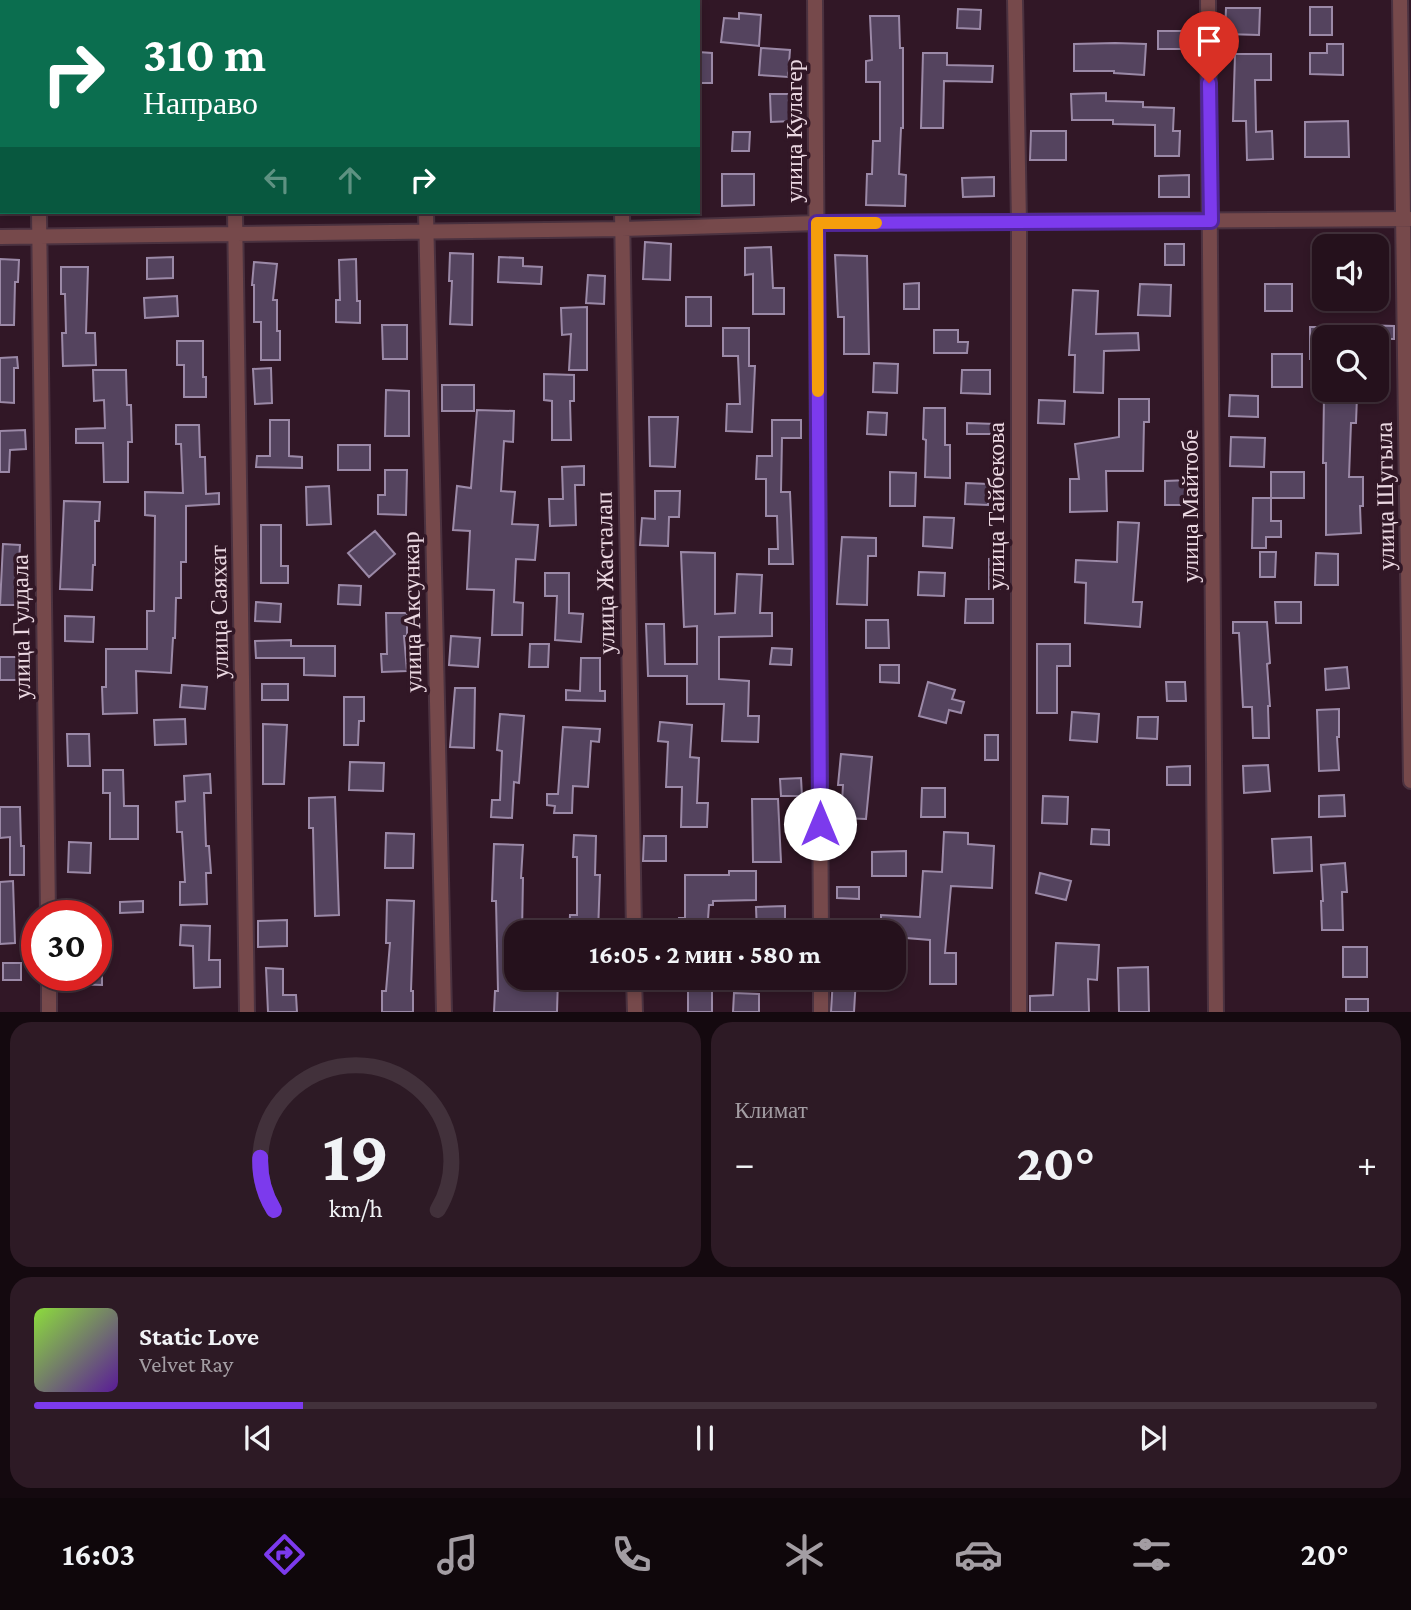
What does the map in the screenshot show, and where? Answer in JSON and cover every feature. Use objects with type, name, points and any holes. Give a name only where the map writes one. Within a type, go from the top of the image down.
[{"type":"street","name":"улица Кулагер","points":[[816,0],[821,920]]},
{"type":"street","name":"улица Тайбекова","points":[[1014,0],[1019,223],[1019,1012]]},
{"type":"street","name":"улица Майтобе","points":[[1208,0],[1216,1012]]},
{"type":"street","name":"улица Шугыла","points":[[1400,0],[1408,219],[1411,780]]},
{"type":"street","name":"улица Гулдала","points":[[39,214],[48,900]]},
{"type":"street","name":"улица Саяхат","points":[[235,214],[247,1012]]},
{"type":"street","name":"улица Аксункар","points":[[426,214],[444,1012]]},
{"type":"street","name":"улица Жасталап","points":[[622,214],[634,920]]},
{"type":"street","points":[[0,237],[622,229],[817,223],[1408,219]]},
{"type":"street","points":[[634,990],[635,1012]]},
{"type":"street","points":[[821,990],[821,1012]]},
{"type":"street","points":[[49,991],[49,1012]]},
{"type":"building","points":[[1310,7],[1332,7],[1332,35],[1310,35]]},
{"type":"building","points":[[1226,8],[1260,8],[1259,35],[1225,34]]},
{"type":"building","points":[[958,9],[981,10],[980,29],[957,28]]},
{"type":"building","points":[[739,13],[761,15],[759,46],[721,42],[724,18],[739,19]]},
{"type":"building","points":[[870,16],[899,16],[900,48],[903,48],[903,128],[899,174],[906,175],[905,206],[866,205],[867,174],[872,174],[873,141],[880,141],[880,82],[866,82],[866,61],[872,60]]},
{"type":"building","points":[[1158,31],[1186,31],[1186,49],[1158,49]]},
{"type":"building","points":[[1074,44],[1146,44],[1144,75],[1114,71],[1074,71]]},
{"type":"building","points":[[1327,44],[1343,44],[1343,75],[1310,74],[1310,53],[1327,53]]},
{"type":"building","points":[[761,48],[790,50],[788,77],[759,75]]},
{"type":"building","points":[[700,52],[712,53],[712,83],[700,83]]},
{"type":"building","points":[[923,53],[947,53],[947,65],[993,66],[992,82],[944,81],[943,128],[921,128]]},
{"type":"building","points":[[1235,54],[1271,54],[1271,80],[1255,80],[1256,132],[1272,131],[1273,159],[1247,160],[1246,121],[1233,121]]},
{"type":"building","points":[[1106,93],[1106,101],[1143,102],[1143,107],[1174,108],[1173,131],[1180,131],[1179,156],[1155,156],[1155,125],[1113,124],[1113,120],[1072,120],[1071,94]]},
{"type":"building","points":[[770,94],[793,94],[794,121],[771,122]]},
{"type":"building","points":[[1348,121],[1349,157],[1305,157],[1305,122]]},
{"type":"building","points":[[1031,131],[1066,131],[1066,160],[1030,160]]},
{"type":"building","points":[[733,132],[750,132],[749,151],[732,151]]},
{"type":"building","points":[[722,174],[754,174],[754,205],[722,206]]},
{"type":"building","points":[[1189,175],[1189,197],[1159,197],[1159,176]]},
{"type":"building","points":[[994,177],[994,196],[963,197],[962,178]]},
{"type":"building","points":[[645,242],[671,244],[670,280],[643,279]]},
{"type":"building","points":[[1165,244],[1184,244],[1184,265],[1165,265]]},
{"type":"building","points":[[771,247],[773,288],[784,288],[784,314],[753,314],[753,274],[745,275],[745,248]]},
{"type":"building","points":[[450,253],[473,254],[472,325],[450,324]]},
{"type":"building","points":[[835,255],[867,256],[869,354],[844,354],[844,317],[838,317]]},
{"type":"building","points":[[173,257],[173,278],[147,279],[147,258]]},
{"type":"building","points":[[499,257],[523,258],[523,266],[542,267],[541,284],[498,282]]},
{"type":"building","points":[[0,259],[19,260],[18,282],[15,282],[14,325],[0,325]]},
{"type":"building","points":[[356,259],[360,323],[336,322],[336,300],[340,300],[339,260]]},
{"type":"building","points":[[254,262],[277,264],[273,300],[277,300],[280,360],[261,360],[261,322],[254,322]]},
{"type":"building","points":[[61,267],[88,267],[86,333],[95,333],[96,365],[63,366],[62,333],[66,333]]},
{"type":"building","points":[[588,275],[605,276],[604,304],[586,303]]},
{"type":"building","points":[[919,283],[919,309],[904,309],[904,284]]},
{"type":"building","points":[[1140,284],[1171,285],[1170,316],[1138,315]]},
{"type":"building","points":[[1265,284],[1292,284],[1292,311],[1265,311]]},
{"type":"building","points":[[1073,290],[1098,291],[1096,334],[1138,333],[1139,350],[1104,351],[1103,393],[1074,392],[1075,355],[1069,355]]},
{"type":"building","points":[[177,296],[178,316],[145,318],[144,298]]},
{"type":"building","points":[[686,297],[711,297],[711,326],[686,326]]},
{"type":"building","points":[[587,307],[587,370],[569,370],[571,334],[562,335],[561,308]]},
{"type":"building","points":[[382,325],[407,325],[407,359],[383,359]]},
{"type":"building","points":[[1389,326],[1394,326],[1394,339],[1389,339]]},
{"type":"building","points":[[1312,327],[1312,359],[1310,359]]},
{"type":"building","points":[[723,328],[749,328],[749,366],[755,366],[752,432],[726,431],[727,404],[740,404],[738,356],[723,356]]},
{"type":"building","points":[[934,330],[958,330],[958,342],[968,342],[967,353],[934,353]]},
{"type":"building","points":[[177,341],[203,341],[206,397],[184,397],[184,365],[177,365]]},
{"type":"building","points":[[1272,354],[1302,354],[1302,387],[1272,387]]},
{"type":"building","points":[[17,357],[18,368],[14,368],[14,403],[0,402],[0,358]]},
{"type":"building","points":[[874,363],[898,364],[897,393],[873,392]]},
{"type":"building","points":[[271,368],[272,403],[255,404],[253,369]]},
{"type":"building","points":[[93,370],[126,370],[132,442],[128,442],[128,482],[104,482],[103,443],[76,443],[76,429],[105,428],[104,400],[94,401]]},
{"type":"building","points":[[962,370],[990,370],[990,394],[961,393]]},
{"type":"building","points":[[544,374],[574,375],[574,401],[570,401],[571,440],[552,440],[552,401],[544,400]]},
{"type":"building","points":[[442,385],[474,385],[474,411],[442,411]]},
{"type":"building","points":[[386,390],[409,391],[409,436],[385,436]]},
{"type":"building","points":[[1230,395],[1258,396],[1258,417],[1229,416]]},
{"type":"building","points":[[1119,399],[1149,399],[1149,422],[1144,422],[1143,471],[1106,471],[1107,511],[1070,512],[1070,479],[1079,479],[1075,444],[1119,437]]},
{"type":"building","points":[[1039,400],[1065,401],[1064,424],[1038,423]]},
{"type":"building","points":[[1324,402],[1357,402],[1356,423],[1351,423],[1349,477],[1363,477],[1361,533],[1326,535],[1326,463],[1323,463]]},
{"type":"building","points":[[924,408],[945,408],[945,445],[950,445],[950,478],[925,477]]},
{"type":"building","points":[[477,410],[514,411],[513,442],[504,441],[501,491],[515,492],[512,524],[538,525],[535,560],[516,559],[514,602],[523,603],[522,635],[492,635],[494,590],[467,589],[470,531],[453,530],[457,486],[471,488]]},
{"type":"building","points":[[868,412],[887,413],[886,435],[867,434]]},
{"type":"building","points":[[649,417],[678,417],[675,467],[650,466]]},
{"type":"building","points":[[270,420],[289,420],[289,456],[302,457],[302,468],[256,467],[257,456],[270,456]]},
{"type":"building","points":[[772,420],[801,420],[801,438],[782,438],[781,492],[790,492],[793,564],[769,564],[769,549],[778,549],[777,516],[766,516],[766,479],[756,479],[757,456],[772,456]]},
{"type":"building","points":[[967,423],[996,424],[996,434],[967,434]]},
{"type":"building","points":[[176,425],[199,425],[200,457],[205,457],[206,494],[219,493],[219,504],[186,506],[186,562],[181,562],[181,598],[176,598],[171,673],[136,671],[137,713],[103,714],[102,687],[106,687],[106,649],[147,649],[147,611],[154,611],[155,516],[145,515],[145,492],[183,493],[181,444],[176,444]]},
{"type":"building","points":[[25,430],[26,449],[10,450],[9,472],[0,472],[0,431]]},
{"type":"building","points":[[1231,437],[1265,438],[1264,467],[1230,466]]},
{"type":"building","points":[[338,445],[370,445],[370,470],[338,470]]},
{"type":"building","points":[[584,466],[584,485],[575,485],[576,525],[550,526],[549,499],[563,499],[562,467]]},
{"type":"building","points":[[385,470],[407,470],[406,515],[378,514],[378,495],[385,495]]},
{"type":"building","points":[[890,472],[916,473],[915,506],[890,506]]},
{"type":"building","points":[[1271,472],[1304,472],[1304,498],[1271,498]]},
{"type":"building","points":[[1189,480],[1189,505],[1165,505],[1165,481]]},
{"type":"building","points":[[966,483],[989,484],[988,505],[965,504]]},
{"type":"building","points":[[329,486],[331,524],[307,525],[306,487]]},
{"type":"building","points":[[655,491],[680,491],[679,517],[669,517],[668,546],[640,545],[642,518],[655,519]]},
{"type":"building","points":[[1253,498],[1271,498],[1271,521],[1281,521],[1281,537],[1266,537],[1266,548],[1252,548]]},
{"type":"building","points":[[64,501],[100,502],[99,521],[95,521],[92,590],[60,589]]},
{"type":"building","points":[[924,517],[954,518],[952,548],[923,546]]},
{"type":"building","points":[[1118,522],[1139,523],[1133,602],[1142,602],[1140,627],[1085,623],[1086,583],[1075,582],[1076,560],[1117,562]]},
{"type":"building","points":[[261,525],[281,525],[281,566],[288,566],[288,583],[261,583]]},
{"type":"building","points":[[375,531],[395,554],[369,577],[348,553]]},
{"type":"building","points":[[842,537],[876,538],[876,556],[868,556],[867,605],[837,604]]},
{"type":"building","points":[[3,544],[20,545],[18,579],[24,579],[25,605],[0,605]]},
{"type":"building","points":[[681,552],[715,553],[715,614],[735,613],[737,574],[762,575],[760,613],[772,613],[772,636],[719,637],[719,679],[749,681],[748,716],[759,716],[758,742],[722,741],[724,704],[687,704],[687,676],[648,676],[646,624],[664,624],[665,664],[697,664],[697,626],[684,627]]},
{"type":"building","points":[[1260,552],[1276,552],[1275,577],[1260,577]]},
{"type":"building","points":[[1316,553],[1338,554],[1338,585],[1315,585]]},
{"type":"building","points":[[1000,558],[1000,589],[989,589],[989,559]]},
{"type":"building","points":[[919,572],[945,573],[944,596],[918,595]]},
{"type":"building","points":[[545,573],[569,573],[569,613],[583,614],[581,642],[555,640],[557,596],[545,596]]},
{"type":"building","points":[[339,585],[361,586],[360,605],[338,604]]},
{"type":"building","points":[[966,599],[993,599],[993,623],[965,623]]},
{"type":"building","points":[[256,602],[281,604],[280,622],[255,621]]},
{"type":"building","points":[[1275,602],[1301,602],[1301,623],[1276,623]]},
{"type":"building","points":[[386,613],[407,613],[407,636],[404,636],[407,671],[382,672],[381,654],[387,654]]},
{"type":"building","points":[[65,616],[94,617],[93,642],[65,641]]},
{"type":"building","points":[[866,620],[888,620],[889,648],[866,648]]},
{"type":"building","points":[[1233,622],[1267,622],[1270,663],[1267,664],[1269,738],[1253,738],[1252,707],[1243,707],[1239,633],[1233,633]]},
{"type":"building","points":[[451,636],[480,638],[478,667],[449,665]]},
{"type":"building","points":[[291,640],[291,646],[335,646],[335,676],[304,675],[304,658],[256,658],[255,641]]},
{"type":"building","points":[[530,644],[549,644],[548,667],[529,667]]},
{"type":"building","points":[[1037,644],[1070,644],[1070,666],[1057,666],[1057,713],[1037,713]]},
{"type":"building","points":[[772,648],[792,649],[791,665],[770,664]]},
{"type":"building","points":[[0,657],[19,657],[18,680],[0,680]]},
{"type":"building","points":[[581,658],[600,658],[600,691],[605,691],[605,701],[566,700],[566,690],[580,691]]},
{"type":"building","points":[[880,665],[899,665],[899,683],[880,682]]},
{"type":"building","points":[[1347,667],[1349,688],[1326,690],[1325,669]]},
{"type":"building","points":[[928,682],[955,690],[952,699],[964,702],[961,713],[949,710],[946,723],[919,716]]},
{"type":"building","points":[[1166,682],[1185,682],[1186,701],[1167,701]]},
{"type":"building","points":[[262,684],[288,684],[288,700],[262,700]]},
{"type":"building","points":[[182,685],[207,687],[205,709],[180,707]]},
{"type":"building","points":[[455,688],[475,688],[474,748],[450,747]]},
{"type":"building","points":[[344,697],[364,697],[364,721],[359,721],[358,745],[344,745]]},
{"type":"building","points":[[1339,709],[1339,770],[1319,771],[1317,710]]},
{"type":"building","points":[[1072,712],[1099,714],[1097,742],[1070,740]]},
{"type":"building","points":[[500,714],[524,716],[519,783],[514,782],[512,818],[491,817],[492,800],[500,800],[502,751],[497,750]]},
{"type":"building","points":[[1138,717],[1158,717],[1157,739],[1137,738]]},
{"type":"building","points":[[185,719],[186,744],[155,745],[154,720]]},
{"type":"building","points":[[660,722],[692,725],[690,757],[699,758],[697,803],[708,803],[707,827],[681,827],[682,787],[666,787],[668,742],[658,741]]},
{"type":"building","points":[[263,724],[287,725],[284,784],[263,784]]},
{"type":"building","points":[[563,727],[600,729],[599,742],[591,741],[588,787],[573,786],[572,813],[554,813],[555,806],[547,805],[547,794],[558,794]]},
{"type":"building","points":[[67,734],[89,734],[90,766],[68,766]]},
{"type":"building","points":[[985,735],[998,735],[998,760],[985,760]]},
{"type":"building","points":[[841,754],[872,757],[866,819],[841,818],[843,785],[838,785]]},
{"type":"building","points":[[350,762],[384,763],[383,791],[349,790]]},
{"type":"building","points":[[1268,765],[1270,791],[1244,793],[1243,766]]},
{"type":"building","points":[[1190,766],[1190,785],[1167,785],[1167,767]]},
{"type":"building","points":[[103,770],[123,770],[124,806],[138,806],[138,839],[110,839],[110,793],[103,793]]},
{"type":"building","points":[[210,774],[211,793],[204,793],[206,846],[209,846],[211,873],[206,873],[207,904],[180,905],[180,882],[185,882],[182,832],[177,832],[176,802],[185,801],[184,776]]},
{"type":"building","points":[[801,778],[802,796],[781,796],[780,779]]},
{"type":"building","points":[[922,788],[945,788],[945,817],[921,817]]},
{"type":"building","points":[[1344,795],[1345,816],[1319,817],[1319,796]]},
{"type":"building","points":[[1043,796],[1068,797],[1067,824],[1042,823]]},
{"type":"building","points":[[335,797],[339,915],[315,916],[313,828],[309,828],[309,798]]},
{"type":"building","points":[[752,799],[778,799],[781,862],[753,862]]},
{"type":"building","points":[[0,807],[20,807],[24,875],[10,875],[10,837],[0,838]]},
{"type":"building","points":[[1092,829],[1109,830],[1109,845],[1091,844]]},
{"type":"building","points":[[944,832],[968,833],[968,844],[994,846],[992,888],[951,886],[945,953],[956,953],[956,984],[930,984],[930,940],[906,938],[906,920],[881,920],[881,915],[920,917],[923,871],[942,872]]},
{"type":"building","points":[[386,833],[414,834],[413,868],[385,868]]},
{"type":"building","points":[[574,835],[596,836],[595,875],[600,875],[598,920],[570,920],[570,915],[577,915],[577,857],[573,857]]},
{"type":"building","points":[[644,836],[666,836],[666,861],[643,861]]},
{"type":"building","points":[[1311,837],[1312,871],[1274,873],[1272,839]]},
{"type":"building","points":[[69,842],[91,843],[90,873],[68,872]]},
{"type":"building","points":[[494,844],[523,845],[522,920],[504,920],[504,990],[558,990],[557,1012],[494,1012],[495,991],[498,991],[496,901],[492,901]]},
{"type":"building","points":[[906,851],[906,876],[872,876],[872,852]]},
{"type":"building","points":[[1345,863],[1347,892],[1342,892],[1343,930],[1322,930],[1321,865]]},
{"type":"building","points":[[729,871],[756,871],[756,900],[713,901],[713,905],[709,905],[708,920],[679,920],[685,918],[685,875],[729,875]]},
{"type":"building","points":[[1040,873],[1071,881],[1066,900],[1036,893]]},
{"type":"building","points":[[13,881],[15,943],[0,944],[0,882]]},
{"type":"building","points":[[837,887],[859,887],[859,899],[837,898]]},
{"type":"building","points":[[387,900],[414,901],[411,991],[413,1012],[382,1012],[382,991],[386,991],[390,943],[386,943]]},
{"type":"building","points":[[143,901],[143,912],[120,913],[120,902]]},
{"type":"building","points":[[785,906],[785,920],[756,920],[756,907]]},
{"type":"building","points":[[287,920],[287,946],[258,947],[258,921]]},
{"type":"building","points":[[181,925],[210,926],[209,960],[220,960],[220,987],[194,988],[193,946],[180,945]]},
{"type":"building","points":[[1056,943],[1099,945],[1097,980],[1088,979],[1089,1012],[1030,1012],[1030,996],[1053,995]]},
{"type":"building","points":[[1343,947],[1367,947],[1367,977],[1343,977]]},
{"type":"building","points":[[3,963],[21,963],[21,980],[3,980]]},
{"type":"building","points":[[1148,967],[1149,1012],[1119,1012],[1118,968]]},
{"type":"building","points":[[266,968],[283,969],[283,995],[296,995],[297,1012],[268,1012]]},
{"type":"building","points":[[688,990],[712,990],[712,1012],[688,1012]]},
{"type":"building","points":[[832,990],[855,990],[854,1012],[831,1012]]},
{"type":"building","points":[[734,993],[759,994],[759,1012],[733,1012]]},
{"type":"building","points":[[1346,999],[1368,999],[1368,1012],[1346,1012]]},
{"type":"slow traffic","points":[[818,391],[817,223],[876,223]]},
{"type":"route","points":[[820,824],[817,223],[1211,221],[1209,83]]}]
